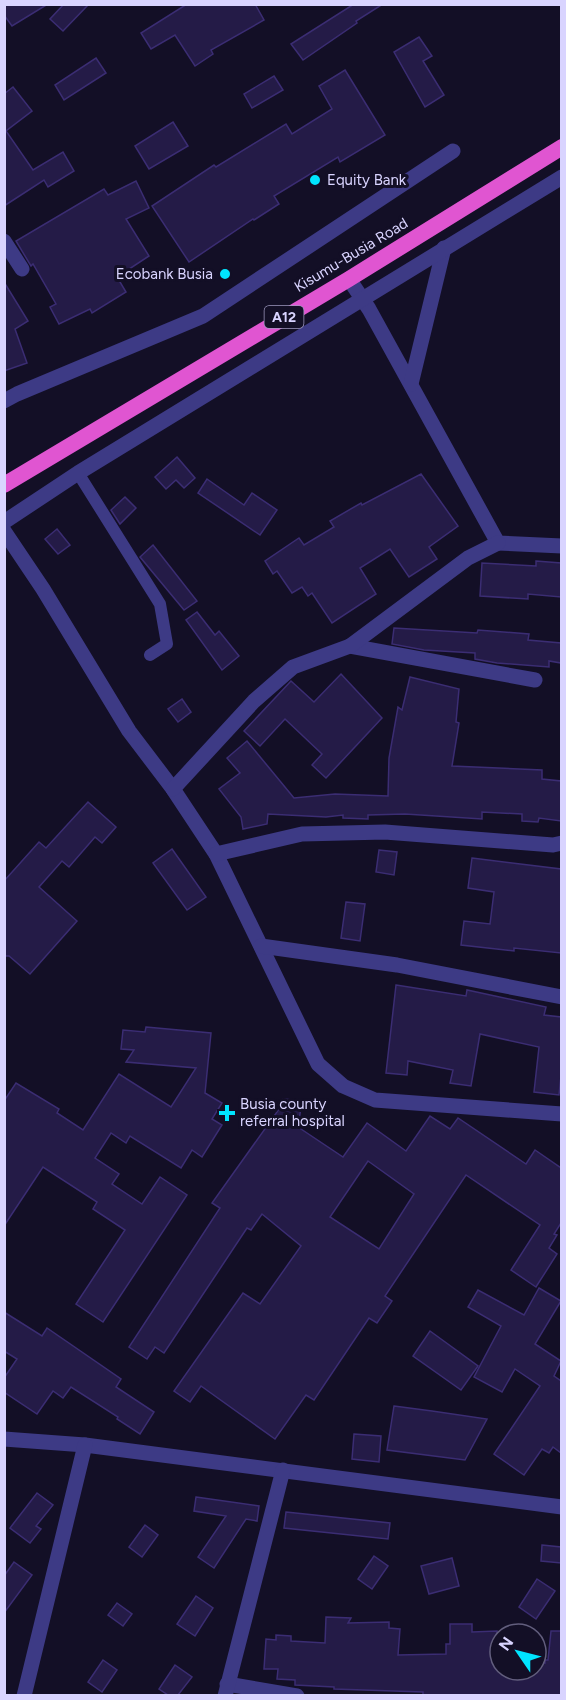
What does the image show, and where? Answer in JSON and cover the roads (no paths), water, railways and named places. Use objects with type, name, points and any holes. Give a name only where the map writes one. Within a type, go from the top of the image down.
[{"type":"highway","name":"Kisumu-Busia Road","points":[[4,485],[558,152]]},
{"type":"street","points":[[4,401],[17,393],[202,316],[453,151]]},
{"type":"street","points":[[4,522],[78,473],[561,175],[558,152]]},
{"type":"street","points":[[4,241],[22,269]]},
{"type":"street","points":[[411,384],[444,249]]},
{"type":"street","points":[[349,279],[363,299],[411,384],[498,543]]},
{"type":"street","points":[[4,531],[43,590],[129,731],[173,789],[216,854],[318,1064],[343,1086],[375,1100],[561,1114]]},
{"type":"street","points":[[173,789],[254,701],[293,668],[350,646],[468,558],[498,543],[561,546]]},
{"type":"street","points":[[350,646],[535,681]]},
{"type":"street","points":[[216,854],[302,834],[385,832],[552,845],[561,843]]},
{"type":"street","points":[[261,945],[397,965],[561,997]]},
{"type":"street","points":[[4,1439],[85,1445],[561,1507]]},
{"type":"street","points":[[24,1695],[85,1445]]},
{"type":"street","points":[[283,1470],[226,1690],[297,1695]]},
{"type":"lane","points":[[78,473],[160,604],[167,644],[150,655]]},
{"type":"place","name":"Equity Bank","points":[[315,180]]},
{"type":"place","name":"Ecobank Busia","points":[[225,274]]},
{"type":"place","name":"Busia county referral hospital","points":[[227,1113]]}]
